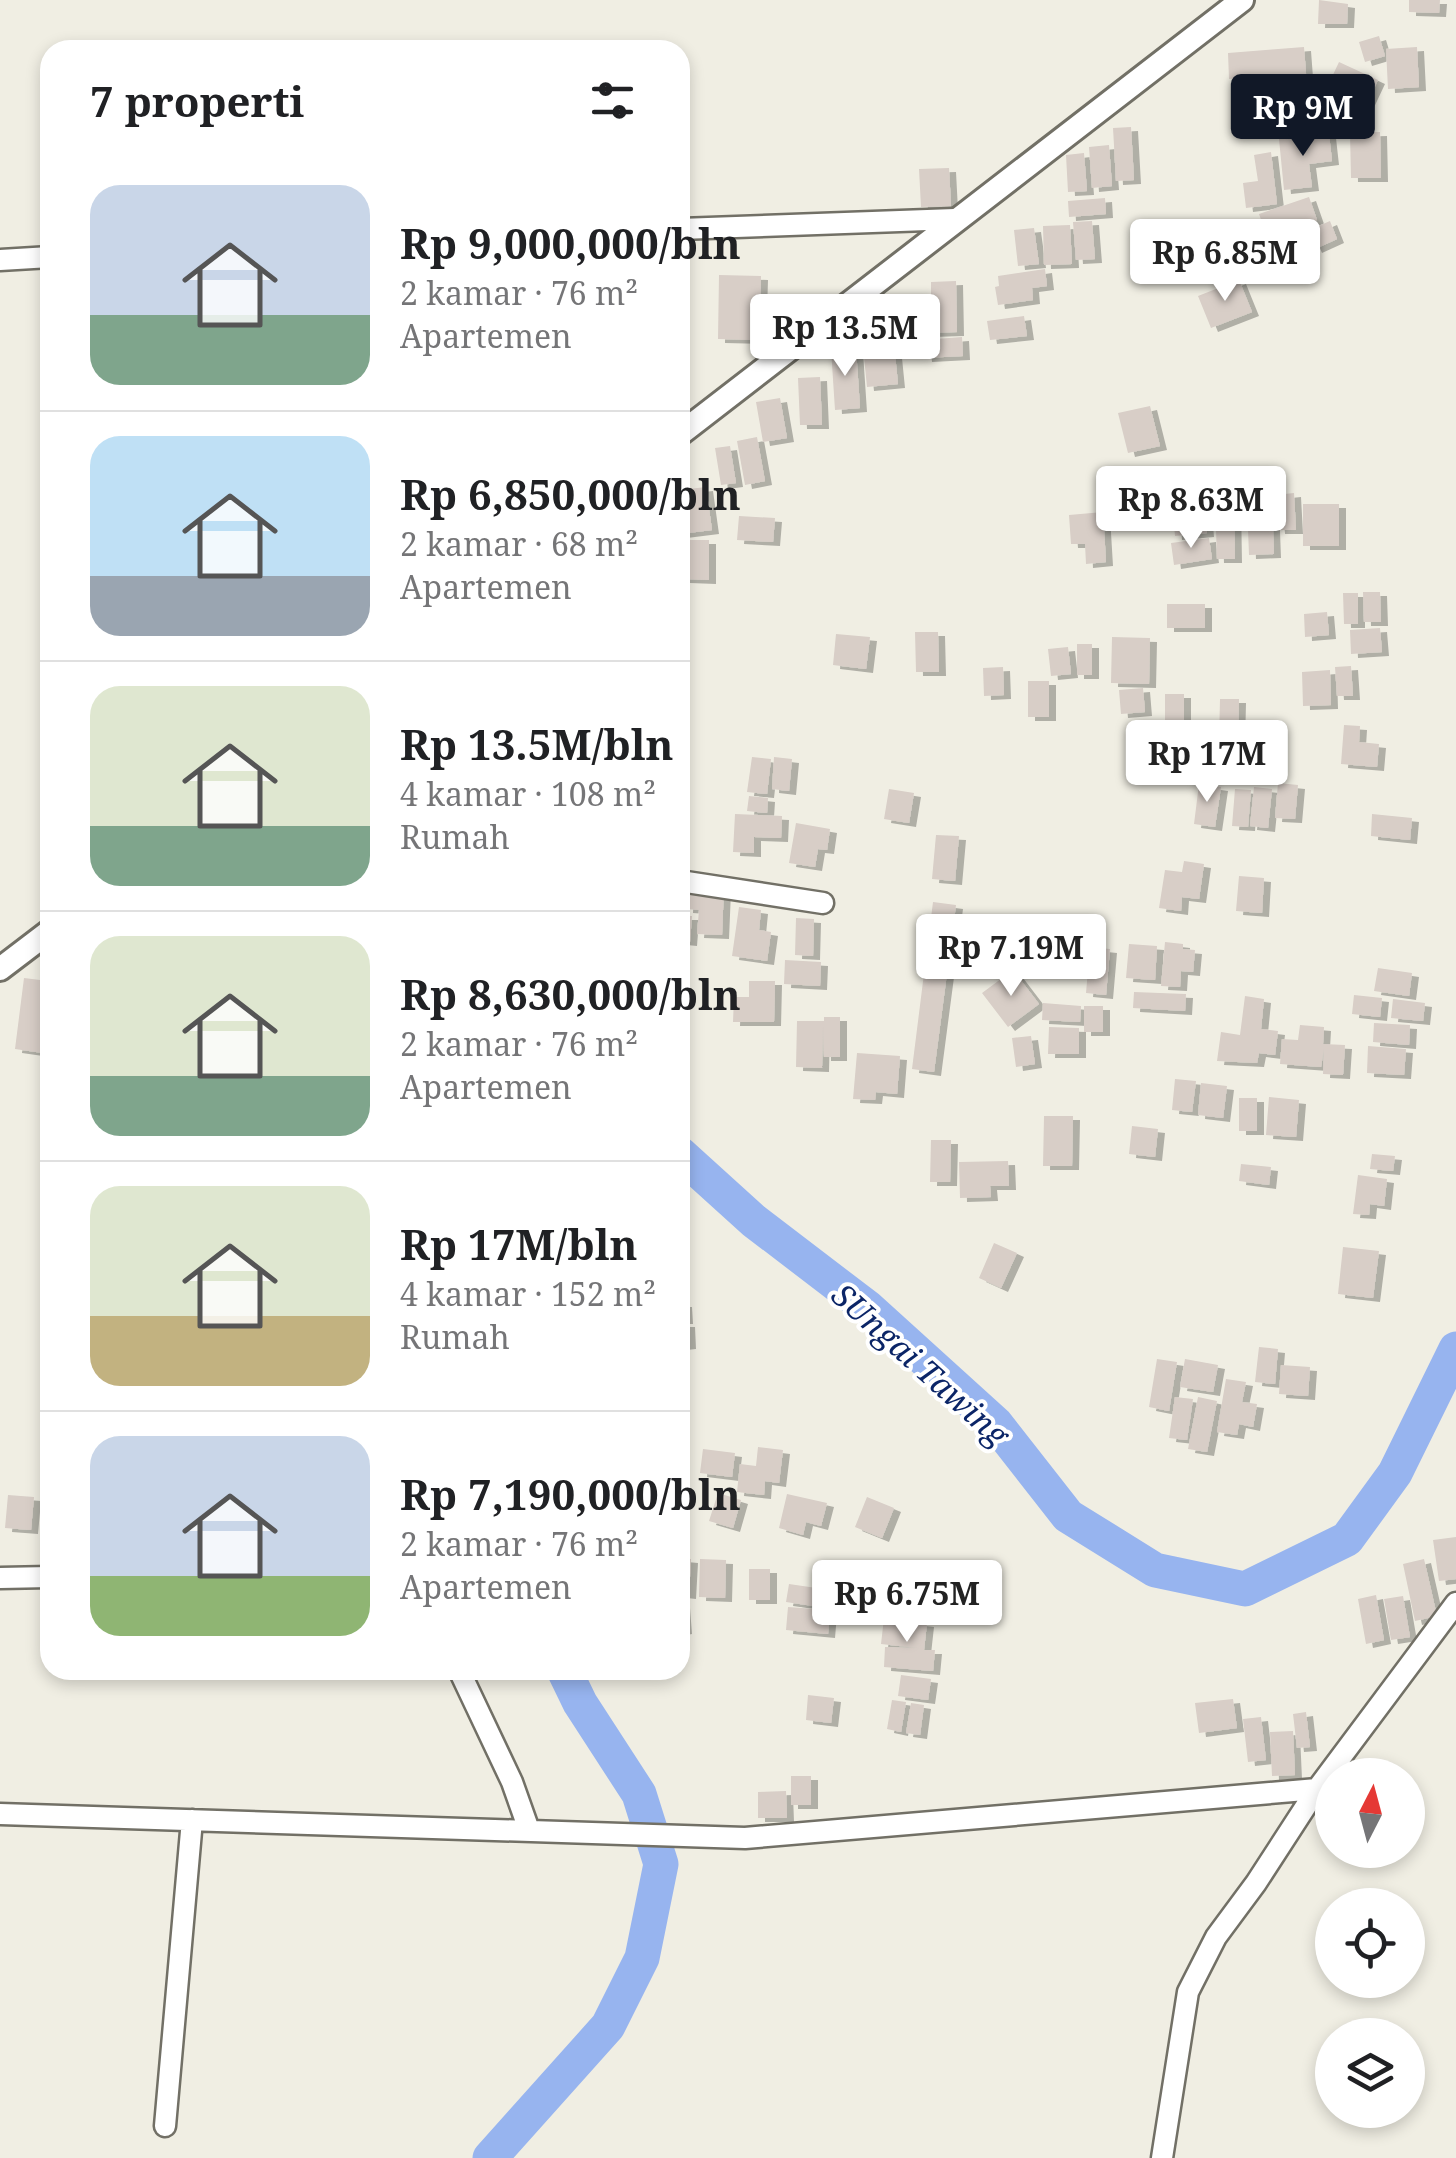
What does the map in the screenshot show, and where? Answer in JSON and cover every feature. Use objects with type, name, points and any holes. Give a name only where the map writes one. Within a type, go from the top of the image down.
[{"type":"street","points":[[690,426],[1242,0]]},
{"type":"street","points":[[690,229],[955,219]]},
{"type":"street","points":[[0,260],[40,258]]},
{"type":"street","points":[[690,883],[823,902]]},
{"type":"street","points":[[0,970],[40,939]]},
{"type":"street","points":[[0,1578],[40,1577]]},
{"type":"street","points":[[1341,1758],[1456,1603]]},
{"type":"street","points":[[464,1680],[512,1782],[529,1830]]},
{"type":"street","points":[[0,1814],[744,1838],[1315,1789]]},
{"type":"street","points":[[1162,2158],[1188,1992],[1216,1937],[1315,1794]]},
{"type":"street","points":[[165,2126],[192,1820]]},
{"type":"building","points":[[1319,0],[1348,4],[1347,24],[1318,24]]},
{"type":"building","points":[[1409,0],[1440,0],[1439,13],[1409,12]]},
{"type":"building","points":[[1379,36],[1385,56],[1365,62],[1359,42]]},
{"type":"building","points":[[1304,47],[1308,100],[1266,103],[1264,76],[1229,79],[1228,53]]},
{"type":"building","points":[[1417,47],[1419,87],[1388,89],[1386,49]]},
{"type":"building","points":[[1339,62],[1378,80],[1362,114],[1323,96]]},
{"type":"building","points":[[1131,127],[1134,180],[1116,181],[1113,128]]},
{"type":"building","points":[[1380,132],[1381,178],[1351,178],[1350,133]]},
{"type":"building","points":[[1329,134],[1332,161],[1309,164],[1312,187],[1284,190],[1279,139]]},
{"type":"building","points":[[1109,145],[1112,186],[1092,188],[1089,147]]},
{"type":"building","points":[[1271,152],[1277,204],[1246,208],[1243,183],[1258,181],[1254,155]]},
{"type":"building","points":[[1084,153],[1087,191],[1068,192],[1066,155]]},
{"type":"building","points":[[949,168],[951,206],[921,207],[919,169]]},
{"type":"building","points":[[1309,197],[1317,220],[1267,237],[1259,214]]},
{"type":"building","points":[[1105,198],[1106,214],[1069,217],[1068,201]]},
{"type":"building","points":[[1092,221],[1095,259],[1076,260],[1073,222]]},
{"type":"building","points":[[1330,221],[1337,239],[1315,249],[1307,231]]},
{"type":"building","points":[[1070,225],[1072,264],[1044,265],[1043,226]]},
{"type":"building","points":[[1034,228],[1039,264],[1018,266],[1014,230]]},
{"type":"building","points":[[1305,231],[1312,251],[1268,266],[1261,246]]},
{"type":"building","points":[[1221,235],[1223,267],[1200,269],[1197,237]]},
{"type":"building","points":[[1045,269],[1047,286],[1032,288],[1033,300],[998,305],[998,276]]},
{"type":"building","points":[[719,275],[761,276],[759,340],[718,339]]},
{"type":"building","points":[[1239,280],[1252,312],[1211,328],[1198,296]]},
{"type":"building","points":[[956,281],[957,332],[925,333],[923,300],[931,300],[931,282]]},
{"type":"building","points":[[899,297],[915,297],[917,337],[901,337]]},
{"type":"building","points":[[891,314],[898,384],[867,387],[860,317]]},
{"type":"building","points":[[1024,316],[1027,336],[990,340],[987,321]]},
{"type":"building","points":[[962,337],[963,356],[925,358],[923,340]]},
{"type":"building","points":[[856,348],[860,408],[835,410],[831,349]]},
{"type":"building","points":[[820,377],[822,425],[800,425],[798,378]]},
{"type":"building","points":[[780,398],[787,438],[763,442],[756,402]]},
{"type":"building","points":[[1150,406],[1160,446],[1128,453],[1118,413]]},
{"type":"building","points":[[757,437],[765,481],[745,485],[737,441]]},
{"type":"building","points":[[730,446],[736,483],[721,485],[715,448]]},
{"type":"building","points":[[706,487],[712,530],[690,533],[690,489]]},
{"type":"building","points":[[1294,493],[1296,530],[1278,530],[1275,495]]},
{"type":"building","points":[[1215,499],[1234,499],[1235,559],[1217,559]]},
{"type":"building","points":[[1272,501],[1274,554],[1249,555],[1247,502]]},
{"type":"building","points":[[1303,504],[1339,504],[1339,546],[1303,546]]},
{"type":"building","points":[[1205,509],[1207,533],[1175,536],[1173,513]]},
{"type":"building","points":[[1103,512],[1106,562],[1086,564],[1085,544],[1071,544],[1069,515]]},
{"type":"building","points":[[739,516],[775,518],[773,542],[737,540]]},
{"type":"building","points":[[1209,538],[1212,559],[1174,565],[1171,543]]},
{"type":"building","points":[[690,540],[709,540],[709,580],[690,579]]},
{"type":"building","points":[[1363,592],[1380,592],[1381,622],[1364,622]]},
{"type":"building","points":[[1343,593],[1358,593],[1358,624],[1344,624]]},
{"type":"building","points":[[1167,604],[1205,604],[1205,628],[1167,628]]},
{"type":"building","points":[[1327,612],[1329,635],[1305,637],[1304,614]]},
{"type":"building","points":[[1380,628],[1382,652],[1351,654],[1350,630]]},
{"type":"building","points":[[915,632],[938,632],[939,672],[916,672]]},
{"type":"building","points":[[836,634],[870,637],[866,669],[833,665]]},
{"type":"building","points":[[1112,637],[1150,638],[1149,684],[1111,683]]},
{"type":"building","points":[[1077,644],[1092,644],[1092,675],[1077,675]]},
{"type":"building","points":[[1068,647],[1071,674],[1051,676],[1048,649]]},
{"type":"building","points":[[1351,666],[1353,696],[1337,696],[1335,667]]},
{"type":"building","points":[[1003,667],[1004,695],[984,696],[983,668]]},
{"type":"building","points":[[1330,670],[1331,705],[1303,706],[1302,672]]},
{"type":"building","points":[[1028,681],[1049,681],[1049,717],[1028,717]]},
{"type":"building","points":[[1143,688],[1145,712],[1121,714],[1119,690]]},
{"type":"building","points":[[1165,694],[1184,694],[1184,736],[1165,735]]},
{"type":"building","points":[[1220,699],[1239,699],[1238,741],[1219,741]]},
{"type":"building","points":[[1344,725],[1360,726],[1359,742],[1379,744],[1377,767],[1341,764]]},
{"type":"building","points":[[752,757],[771,759],[767,794],[747,792]]},
{"type":"building","points":[[774,757],[792,759],[789,791],[772,789]]},
{"type":"building","points":[[1278,783],[1298,785],[1295,819],[1275,818]]},
{"type":"building","points":[[1199,784],[1221,787],[1215,827],[1194,824]]},
{"type":"building","points":[[1254,787],[1272,789],[1268,828],[1250,826]]},
{"type":"building","points":[[889,789],[914,793],[909,823],[884,819]]},
{"type":"building","points":[[1235,789],[1251,790],[1248,827],[1232,826]]},
{"type":"building","points":[[749,796],[768,798],[767,813],[747,811]]},
{"type":"building","points":[[735,814],[782,816],[781,838],[754,837],[754,853],[733,852]]},
{"type":"building","points":[[1372,814],[1412,818],[1410,840],[1371,836]]},
{"type":"building","points":[[796,823],[830,829],[827,850],[818,849],[815,867],[789,863]]},
{"type":"building","points":[[936,835],[959,836],[955,881],[932,879]]},
{"type":"building","points":[[1184,861],[1204,864],[1199,899],[1182,897],[1181,911],[1159,908],[1165,870],[1182,872]]},
{"type":"building","points":[[1239,876],[1264,878],[1262,913],[1236,911]]},
{"type":"building","points":[[690,886],[724,887],[722,935],[697,934],[699,910],[690,909]]},
{"type":"building","points":[[933,902],[956,905],[934,1072],[912,1069]]},
{"type":"building","points":[[739,907],[761,910],[759,930],[771,932],[767,961],[732,956]]},
{"type":"building","points":[[796,918],[814,919],[813,956],[795,955]]},
{"type":"building","points":[[1165,942],[1195,950],[1193,972],[1181,971],[1180,987],[1161,986]]},
{"type":"building","points":[[1129,944],[1157,946],[1155,980],[1126,978]]},
{"type":"building","points":[[1090,947],[1110,949],[1106,995],[1086,993]]},
{"type":"building","points":[[785,960],[821,962],[820,986],[784,984]]},
{"type":"building","points":[[1378,968],[1412,973],[1409,996],[1374,991]]},
{"type":"building","points":[[1013,970],[1039,1004],[1008,1027],[982,993]]},
{"type":"building","points":[[24,978],[40,980],[40,1053],[15,1049]]},
{"type":"building","points":[[749,981],[775,981],[774,1022],[733,1022],[734,997],[749,997]]},
{"type":"building","points":[[1134,992],[1186,994],[1185,1011],[1133,1008]]},
{"type":"building","points":[[1354,995],[1382,998],[1380,1017],[1352,1014]]},
{"type":"building","points":[[1245,996],[1264,999],[1261,1029],[1278,1031],[1275,1055],[1259,1053],[1257,1063],[1217,1061],[1221,1032],[1240,1035]]},
{"type":"building","points":[[1393,999],[1425,1003],[1423,1021],[1391,1018]]},
{"type":"building","points":[[1043,1003],[1081,1006],[1080,1022],[1042,1020]]},
{"type":"building","points":[[1084,1006],[1103,1006],[1103,1032],[1084,1032]]},
{"type":"building","points":[[824,1017],[840,1017],[840,1057],[824,1057],[823,1027],[822,1068],[796,1067],[797,1021],[824,1021]]},
{"type":"building","points":[[1374,1023],[1410,1025],[1409,1045],[1373,1042]]},
{"type":"building","points":[[1300,1025],[1324,1027],[1323,1044],[1345,1045],[1343,1075],[1323,1074],[1324,1049],[1321,1067],[1280,1064],[1282,1039],[1298,1040]]},
{"type":"building","points":[[1049,1027],[1079,1028],[1079,1054],[1048,1054]]},
{"type":"building","points":[[1031,1036],[1035,1064],[1016,1067],[1012,1038]]},
{"type":"building","points":[[1368,1046],[1406,1049],[1404,1075],[1367,1073]]},
{"type":"building","points":[[857,1053],[900,1056],[897,1094],[876,1092],[875,1100],[853,1099]]},
{"type":"building","points":[[1175,1079],[1196,1081],[1192,1112],[1172,1110]]},
{"type":"building","points":[[1201,1083],[1227,1086],[1223,1118],[1198,1115]]},
{"type":"building","points":[[1269,1097],[1299,1100],[1296,1137],[1266,1135]]},
{"type":"building","points":[[1239,1098],[1257,1098],[1257,1131],[1239,1131]]},
{"type":"building","points":[[1044,1116],[1073,1116],[1072,1166],[1043,1166]]},
{"type":"building","points":[[1132,1126],[1158,1129],[1155,1157],[1129,1154]]},
{"type":"building","points":[[931,1140],[951,1140],[950,1182],[930,1182]]},
{"type":"building","points":[[1372,1154],[1395,1156],[1393,1171],[1370,1169]]},
{"type":"building","points":[[1008,1161],[1009,1186],[990,1186],[991,1197],[960,1198],[959,1162]]},
{"type":"building","points":[[1241,1164],[1271,1167],[1269,1185],[1239,1181]]},
{"type":"building","points":[[1358,1175],[1387,1179],[1384,1206],[1370,1204],[1369,1215],[1353,1214]]},
{"type":"building","points":[[994,1243],[1017,1253],[1001,1288],[979,1278]]},
{"type":"building","points":[[1343,1247],[1379,1251],[1373,1298],[1338,1294]]},
{"type":"building","points":[[1259,1347],[1278,1349],[1275,1384],[1255,1382]]},
{"type":"building","points":[[1157,1359],[1177,1362],[1169,1411],[1149,1407]]},
{"type":"building","points":[[1185,1359],[1218,1365],[1213,1392],[1180,1387]]},
{"type":"building","points":[[1281,1365],[1310,1367],[1308,1396],[1279,1394]]},
{"type":"building","points":[[1226,1379],[1246,1382],[1242,1402],[1257,1404],[1253,1427],[1239,1424],[1237,1435],[1217,1432]]},
{"type":"building","points":[[1175,1397],[1193,1399],[1187,1440],[1169,1438]]},
{"type":"building","points":[[1198,1397],[1217,1401],[1207,1452],[1188,1449]]},
{"type":"building","points":[[758,1447],[783,1450],[779,1483],[765,1481],[764,1495],[737,1492],[740,1464],[756,1466]]},
{"type":"building","points":[[703,1449],[735,1453],[732,1477],[700,1473]]},
{"type":"building","points":[[718,1493],[741,1500],[733,1528],[709,1521]]},
{"type":"building","points":[[787,1494],[827,1503],[821,1526],[806,1522],[803,1535],[779,1528]]},
{"type":"building","points":[[8,1495],[34,1497],[31,1530],[5,1528]]},
{"type":"building","points":[[867,1497],[894,1508],[882,1538],[855,1527]]},
{"type":"building","points":[[1456,1537],[1456,1579],[1439,1581],[1433,1540]]},
{"type":"building","points":[[700,1559],[726,1560],[725,1598],[699,1597]]},
{"type":"building","points":[[1424,1559],[1437,1616],[1415,1621],[1403,1564]]},
{"type":"building","points":[[749,1569],[770,1569],[770,1600],[749,1600]]},
{"type":"building","points":[[789,1584],[837,1591],[834,1609],[786,1602]]},
{"type":"building","points":[[1376,1595],[1384,1640],[1366,1644],[1358,1599]]},
{"type":"building","points":[[1403,1596],[1410,1637],[1391,1640],[1384,1599]]},
{"type":"building","points":[[788,1607],[830,1610],[828,1634],[786,1630]]},
{"type":"building","points":[[884,1618],[927,1623],[924,1650],[935,1650],[933,1671],[884,1667],[885,1647],[917,1648],[881,1644]]},
{"type":"building","points":[[901,1675],[931,1679],[928,1700],[898,1696]]},
{"type":"building","points":[[808,1695],[834,1698],[831,1723],[806,1720]]},
{"type":"building","points":[[1233,1699],[1237,1728],[1199,1733],[1195,1703]]},
{"type":"building","points":[[892,1700],[906,1702],[901,1732],[887,1729]]},
{"type":"building","points":[[911,1703],[924,1705],[920,1735],[906,1733]]},
{"type":"building","points":[[1306,1712],[1310,1747],[1297,1748],[1293,1714]]},
{"type":"building","points":[[1261,1717],[1266,1760],[1248,1762],[1243,1719]]},
{"type":"building","points":[[1293,1731],[1295,1775],[1272,1776],[1270,1732]]},
{"type":"building","points":[[791,1776],[811,1776],[811,1805],[791,1805]]},
{"type":"building","points":[[786,1791],[787,1818],[758,1818],[758,1792]]},
{"type":"waterway","name":"SUngai Tawing","points":[[690,1163],[754,1221],[868,1308],[996,1424],[1068,1516],[1155,1570],[1245,1589],[1347,1539],[1395,1473],[1456,1349]]},
{"type":"waterway","name":"SUngai Tawing","points":[[490,2158],[608,2026],[642,1958],[661,1864],[639,1794],[569,1680]]}]
